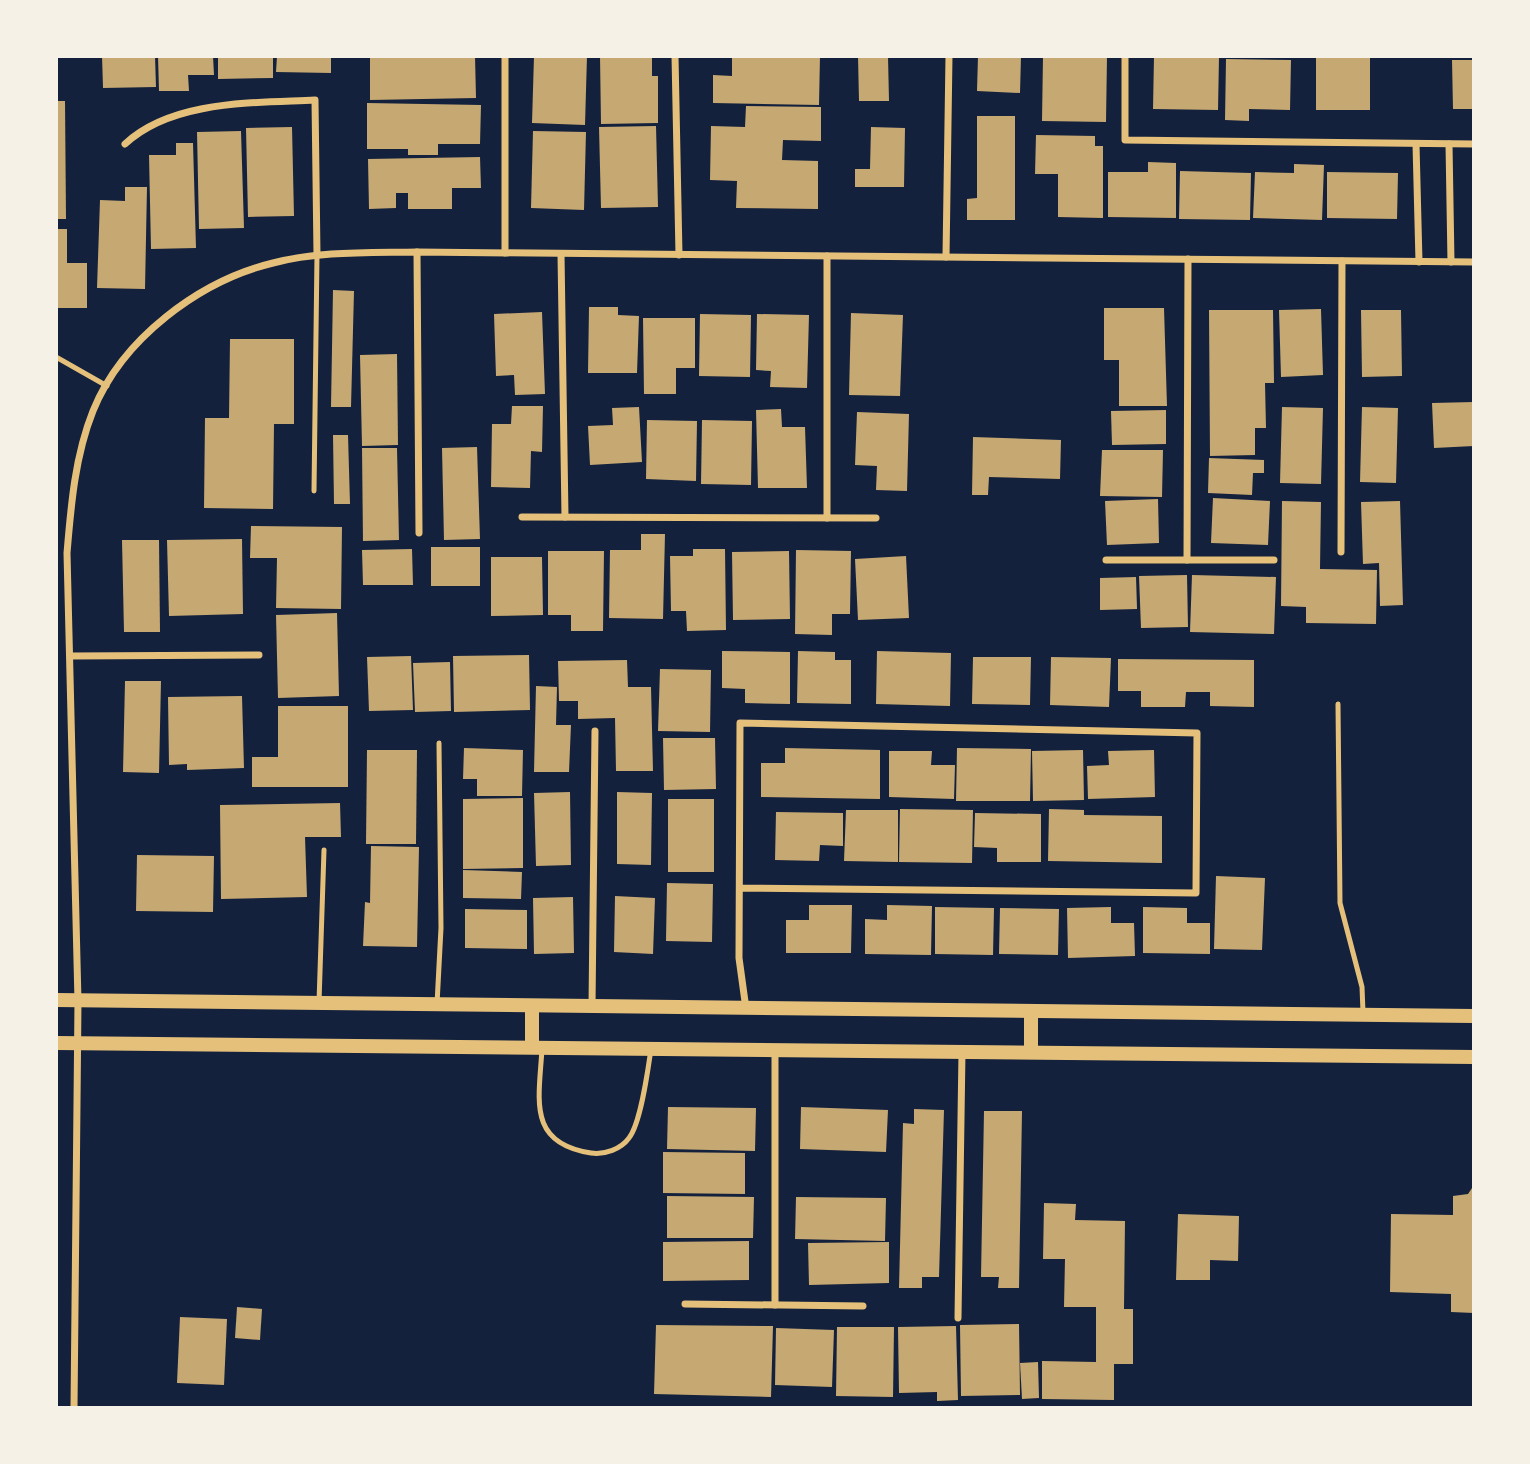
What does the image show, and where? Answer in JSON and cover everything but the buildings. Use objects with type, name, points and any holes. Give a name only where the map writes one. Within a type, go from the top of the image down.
[{"type":"main road","points":[[56,1000],[592,1009],[1474,1016]]},
{"type":"main road","points":[[532,1007],[537,1048]]},
{"type":"main road","points":[[1031,1011],[1031,1052]]},
{"type":"main road","points":[[56,1043],[1031,1052],[1252,1057],[1474,1057]]},
{"type":"street","points":[[505,56],[505,253]]},
{"type":"street","points":[[674,56],[680,255]]},
{"type":"street","points":[[946,257],[949,56]]},
{"type":"street","points":[[1125,56],[1125,140],[1474,144]]},
{"type":"street","points":[[125,145],[139,131],[160,121],[187,114],[256,103],[315,100],[317,255]]},
{"type":"street","points":[[1416,144],[1419,262]]},
{"type":"street","points":[[1449,145],[1451,262]]},
{"type":"street","points":[[416,252],[419,533]]},
{"type":"street","points":[[74,1408],[78,1001],[67,553],[72,491],[93,410],[107,386],[144,337],[192,299],[248,270],[317,255],[416,252],[1474,262]]},
{"type":"street","points":[[561,254],[565,517]]},
{"type":"street","points":[[827,256],[827,518]]},
{"type":"street","points":[[1187,560],[1188,260]]},
{"type":"street","points":[[1341,552],[1342,261]]},
{"type":"street","points":[[522,517],[876,518]]},
{"type":"street","points":[[1106,560],[1274,560]]},
{"type":"street","points":[[71,656],[259,655]]},
{"type":"street","points":[[741,888],[1196,893],[1198,733],[740,723],[739,958],[746,1009]]},
{"type":"street","points":[[592,1009],[595,731]]},
{"type":"street","points":[[775,1050],[775,1305]]},
{"type":"street","points":[[958,1318],[962,1052]]},
{"type":"street","points":[[685,1304],[863,1306]]},
{"type":"lane","points":[[314,491],[317,255]]},
{"type":"lane","points":[[56,357],[107,386]]},
{"type":"lane","points":[[1338,704],[1340,903],[1362,987],[1363,1014]]},
{"type":"lane","points":[[437,1007],[441,928],[439,743]]},
{"type":"lane","points":[[319,1005],[324,850]]},
{"type":"lane","points":[[537,1048],[542,1118],[550,1138],[573,1150],[596,1154],[616,1150],[630,1137],[647,1076],[651,1049]]}]
